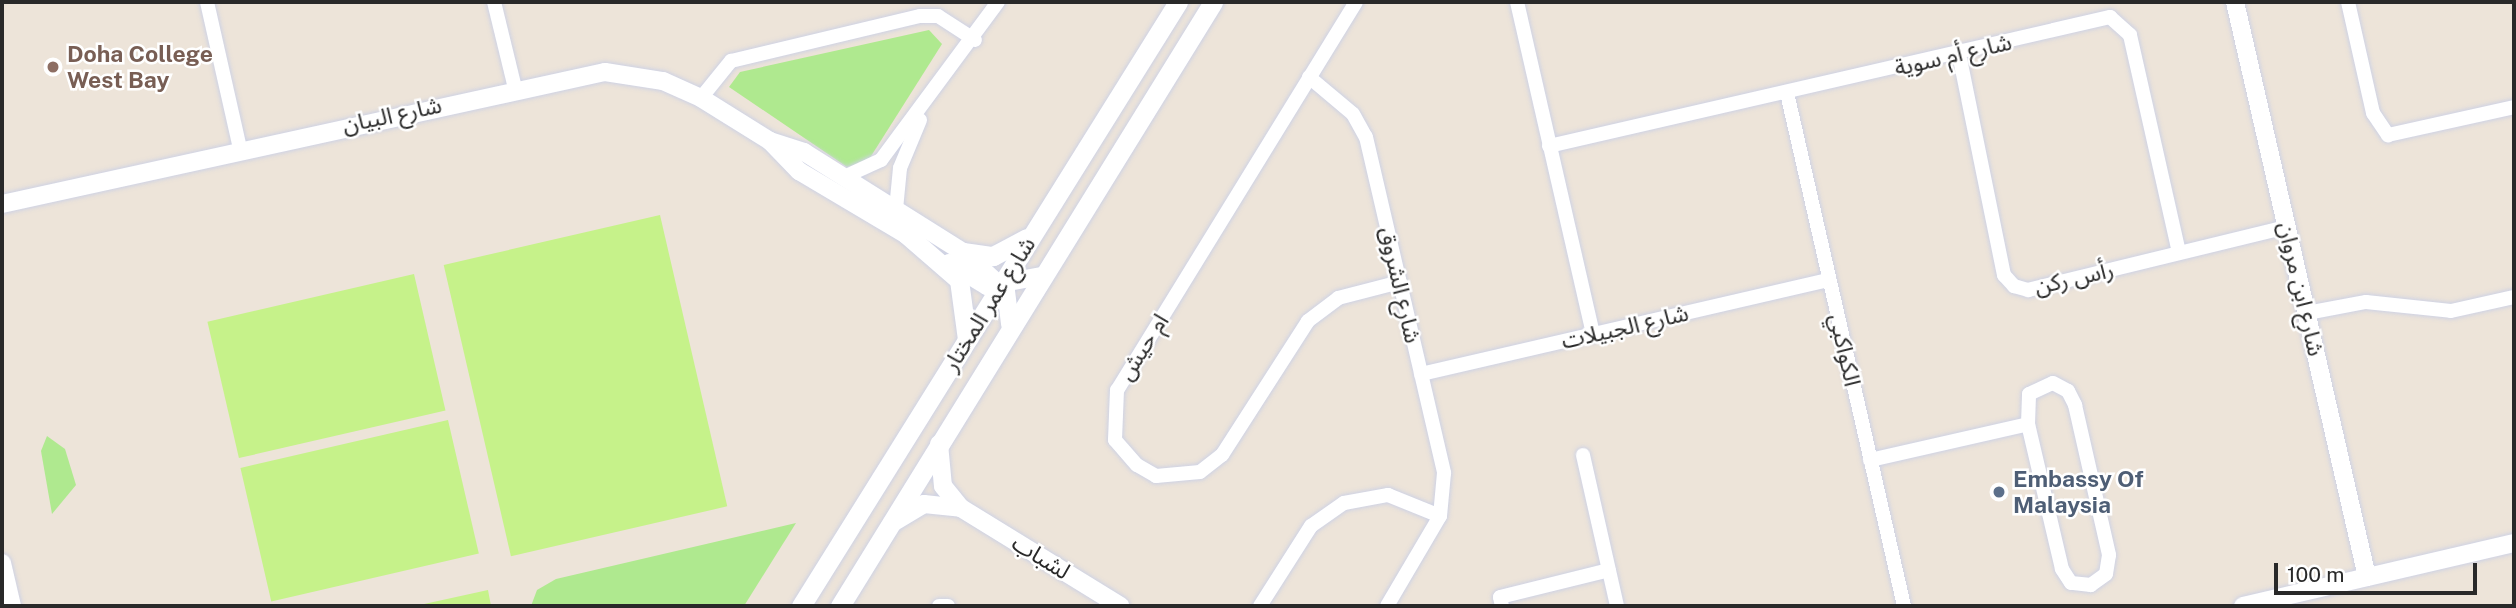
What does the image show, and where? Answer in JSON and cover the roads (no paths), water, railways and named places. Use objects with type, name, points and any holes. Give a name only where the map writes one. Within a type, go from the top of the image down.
[{"type":"main road","name":"شارع عمر المختار","points":[[801,606],[1178,2]]},
{"type":"main road","name":"شارع عمر المختار","points":[[840,606],[1010,325],[1213,2]]},
{"type":"main road","points":[[963,252],[999,255],[1035,230]]},
{"type":"main road","points":[[906,234],[959,280],[967,341]]},
{"type":"street","points":[[207,2],[240,149]]},
{"type":"street","points":[[494,2],[515,88]]},
{"type":"street","points":[[844,177],[881,160],[975,40],[998,2]]},
{"type":"street","name":"ام حيش","points":[[1356,2],[1117,390],[1115,440],[1137,465],[1156,476],[1200,472],[1222,455],[1308,321],[1338,298],[1400,282]]},
{"type":"street","points":[[1517,2],[1593,335]]},
{"type":"street","name":"شارع ابن مروان","points":[[2235,2],[2367,577]]},
{"type":"street","points":[[2348,2],[2373,113],[2388,135],[2514,107]]},
{"type":"street","points":[[701,98],[731,61],[920,16],[938,16],[975,40]]},
{"type":"street","name":"شارع أم سوية","points":[[1549,146],[1959,54],[2106,17],[2122,23],[2133,45],[2179,253]]},
{"type":"street","name":"رأس ركن","points":[[1959,54],[2008,282],[2028,289],[2287,227]]},
{"type":"street","name":"شارع البيان","points":[[2,204],[515,88],[605,72],[663,81],[701,98],[770,141],[799,170],[906,234],[982,285],[1002,285],[1041,276]]},
{"type":"street","name":"شارع الشروق","points":[[1309,77],[1361,125],[1444,473],[1440,516],[1387,606]]},
{"type":"street","name":"الكواكبي","points":[[1787,93],[1904,606]]},
{"type":"street","points":[[896,209],[900,168],[928,102]]},
{"type":"street","name":"شارع البيان","points":[[770,141],[795,147],[896,209],[963,252],[1002,285]]},
{"type":"street","name":"شارع الجبيلات","points":[[1421,374],[1829,280]]},
{"type":"street","points":[[1002,285],[1010,325]]},
{"type":"street","points":[[2306,313],[2366,302],[2451,311],[2514,297]]},
{"type":"street","points":[[2053,383],[2071,395],[2109,555],[2106,574],[2091,585],[2071,583],[2062,569],[2028,424],[2025,407],[2034,388],[2053,383]]},
{"type":"street","points":[[1870,460],[2028,424]]},
{"type":"street","name":"لشباب","points":[[940,439],[940,477],[961,508],[1120,606]]},
{"type":"street","points":[[1584,455],[1617,606]]},
{"type":"street","points":[[1260,606],[1311,526],[1344,503],[1388,495],[1440,516]]},
{"type":"street","name":"لشباب","points":[[886,529],[924,504],[961,508]]},
{"type":"street","points":[[2243,606],[2514,543]]},
{"type":"street","points":[[2,563],[12,606]]},
{"type":"street","points":[[1502,606],[1500,597],[1609,570]]},
{"type":"street","points":[[939,606],[948,606]]},
{"type":"place","name":"Doha College West Bay","points":[[53,67]]},
{"type":"place","name":"Embassy Of Malaysia","points":[[1999,492]]}]
